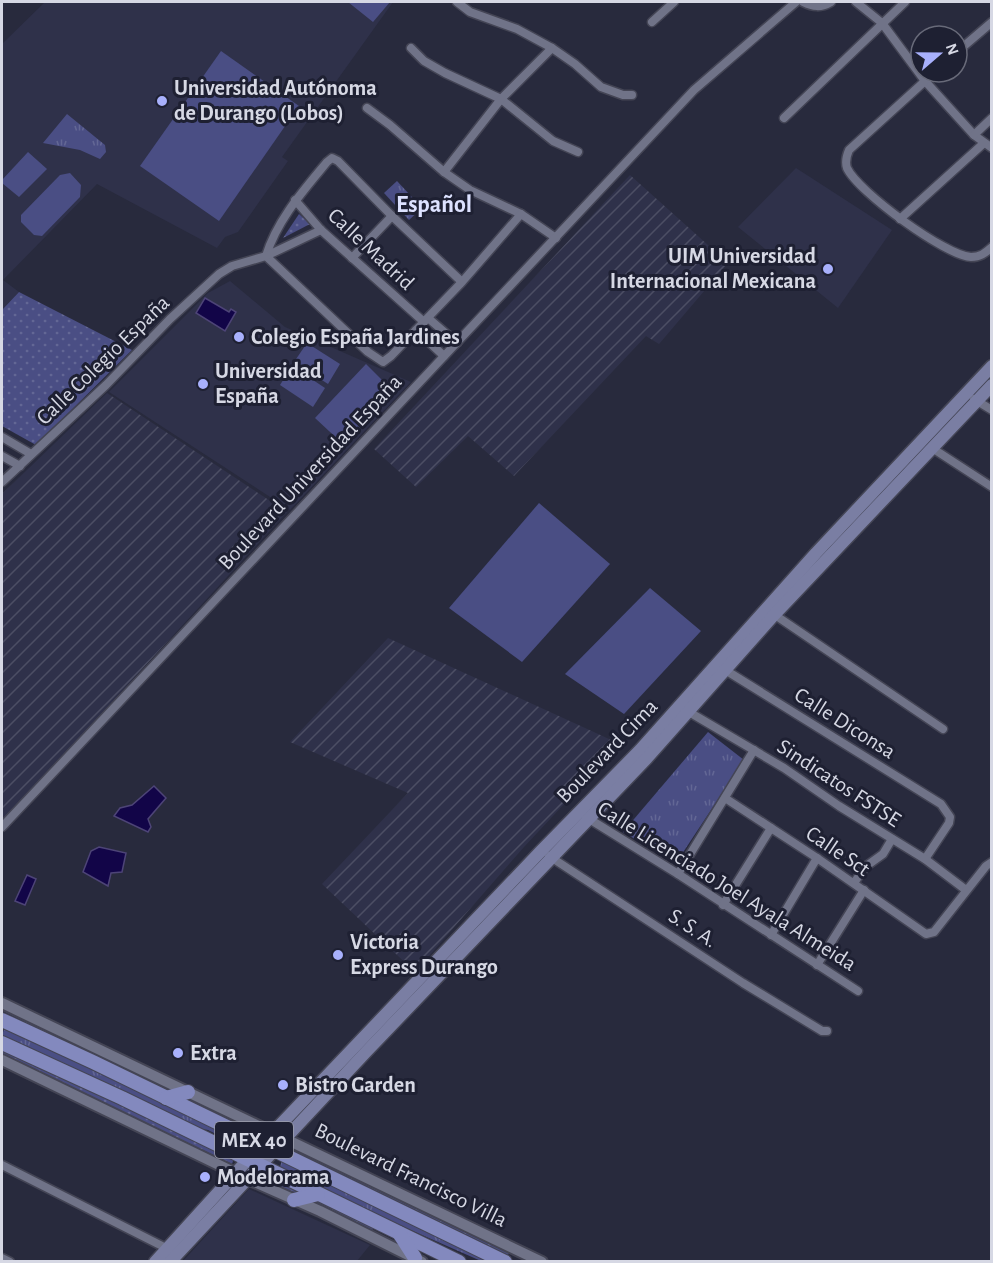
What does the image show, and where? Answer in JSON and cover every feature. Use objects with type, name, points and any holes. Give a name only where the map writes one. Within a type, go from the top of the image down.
[{"type":"main road","name":"Boulevard Cima","points":[[583,816],[640,750],[721,667],[992,366]]},
{"type":"main road","name":"Boulevard Cima","points":[[820,558],[932,448],[992,385]]},
{"type":"main road","name":"Boulevard Cima","points":[[269,1147],[274,1132],[583,816],[689,712],[721,667]]},
{"type":"main road","name":"Boulevard Cima","points":[[155,1262],[172,1254],[269,1147],[286,1138],[546,854]]},
{"type":"main road","name":"Boulevard Francisco Villa","points":[[2,1020],[505,1262]]},
{"type":"main road","name":"MEX 40","points":[[2,1043],[122,1098],[459,1262]]},
{"type":"main road","points":[[166,1098],[188,1092]]},
{"type":"main road","points":[[294,1200],[318,1194]]},
{"type":"main road","points":[[399,1233],[418,1260]]},
{"type":"street","points":[[457,2],[470,12],[517,29],[552,48],[575,64],[601,87],[624,95],[632,95]]},
{"type":"street","points":[[652,22],[674,2]]},
{"type":"street","name":"Boulevard Universidad España","points":[[2,826],[694,90],[796,2]]},
{"type":"street","points":[[803,2],[812,6],[831,2]]},
{"type":"street","points":[[856,2],[882,23],[909,59]]},
{"type":"street","points":[[784,118],[905,2]]},
{"type":"street","points":[[969,42],[992,22]]},
{"type":"street","points":[[411,48],[424,60],[445,73],[501,99],[553,141],[578,152]]},
{"type":"street","points":[[444,172],[501,99],[552,48]]},
{"type":"street","points":[[922,84],[849,150],[846,166],[856,182],[873,200],[957,254],[981,256],[992,247]]},
{"type":"street","points":[[900,219],[988,145],[975,135],[928,84]]},
{"type":"street","points":[[367,108],[444,172],[470,190],[521,214],[556,238]]},
{"type":"street","points":[[975,135],[992,118]]},
{"type":"street","points":[[266,256],[273,237],[295,200],[332,158],[338,161],[462,282]]},
{"type":"street","name":"Calle Madrid","points":[[295,200],[321,230],[352,258],[457,343]]},
{"type":"street","points":[[266,256],[380,362],[391,356],[426,320],[521,214]]},
{"type":"street","points":[[352,258],[392,216]]},
{"type":"street","points":[[266,256],[321,230]]},
{"type":"street","name":"Calle Colegio España","points":[[2,482],[106,385],[219,274],[232,266],[266,256]]},
{"type":"street","points":[[416,330],[444,356]]},
{"type":"street","points":[[966,393],[992,410]]},
{"type":"street","points":[[2,437],[32,454]]},
{"type":"street","points":[[932,448],[992,486]]},
{"type":"street","points":[[2,456],[21,466]]},
{"type":"street","points":[[770,612],[943,729]]},
{"type":"street","name":"Calle Diconsa","points":[[721,667],[941,804],[950,817],[949,823],[925,859]]},
{"type":"street","name":"Sindicatos FSTSE","points":[[689,712],[754,750],[925,859],[966,890]]},
{"type":"street","points":[[678,874],[754,750]]},
{"type":"street","name":"Calle Sct","points":[[725,798],[854,883],[921,932],[930,934],[936,929],[966,890]]},
{"type":"street","name":"Calle Licenciado Joel Ayala Almeida","points":[[583,816],[678,874],[858,991]]},
{"type":"street","points":[[723,905],[771,828]]},
{"type":"street","points":[[854,883],[865,867],[883,854],[892,839]]},
{"type":"street","name":"S. S. A.","points":[[546,854],[743,983],[822,1031],[827,1031]]},
{"type":"street","points":[[771,935],[817,858]]},
{"type":"street","points":[[966,890],[992,862]]},
{"type":"street","points":[[817,965],[864,890]]},
{"type":"street","name":"Boulevard Francisco Villa","points":[[2,1003],[274,1132],[534,1260]]},
{"type":"street","points":[[2,1060],[418,1260]]},
{"type":"street","points":[[2,1165],[172,1254]]},
{"type":"street","points":[[2,1258],[10,1262]]},
{"type":"shaded area","name":"Universidad Autónoma de Durango (Lobos)","points":[[45,2],[393,2],[282,157],[288,161],[238,232],[225,237],[217,248],[97,184],[3,280],[19,292],[2,310],[2,44]]},
{"type":"shaded area","name":"UIM Universidad Internacional Mexicana","points":[[796,168],[892,230],[838,308],[738,227]]},
{"type":"shaded area","points":[[630,175],[728,263],[659,344],[646,336],[514,476],[468,436],[416,487],[374,449]]},
{"type":"shaded area","points":[[230,281],[285,327],[411,382],[290,510],[109,392],[208,293]]},
{"type":"shaded area","points":[[205,298],[229,312],[231,309],[236,312],[225,331],[196,313]]},
{"type":"shaded area","points":[[107,393],[287,512],[2,821],[2,494]]},
{"type":"shaded area","points":[[388,638],[620,744],[524,847],[415,972],[322,884],[408,793],[290,742]]},
{"type":"shaded area","points":[[154,786],[166,798],[148,819],[151,827],[148,832],[114,816],[120,808],[132,805]]},
{"type":"shaded area","points":[[99,847],[126,853],[122,872],[111,873],[108,886],[83,872],[91,851]]},
{"type":"shaded area","points":[[27,875],[36,879],[25,905],[15,901]]},
{"type":"shaded area","points":[[249,1189],[370,1245],[357,1261],[183,1261]]},
{"type":"green space","points":[[348,2],[390,2],[373,22]]},
{"type":"green space","points":[[221,51],[299,106],[219,221],[140,166]]},
{"type":"green space","points":[[67,114],[105,145],[106,152],[100,159],[80,150],[43,143]]},
{"type":"green space","points":[[28,152],[47,169],[19,197],[2,183],[2,180]]},
{"type":"green space","points":[[70,173],[81,185],[80,197],[42,236],[34,235],[21,222],[21,215],[60,175]]},
{"type":"green space","points":[[397,181],[422,208],[409,220],[384,193]]},
{"type":"green space","points":[[299,214],[310,224],[283,238]]},
{"type":"green space","points":[[19,292],[132,350],[36,445],[2,426],[2,310]]},
{"type":"green space","points":[[307,343],[340,364],[328,384],[294,362]]},
{"type":"green space","points":[[366,364],[394,392],[344,445],[315,418]]},
{"type":"green space","points":[[292,366],[325,388],[313,407],[280,385]]},
{"type":"green space","points":[[539,503],[610,564],[522,662],[449,608]]},
{"type":"green space","points":[[650,588],[701,631],[624,714],[565,674]]},
{"type":"green space","points":[[708,732],[744,760],[676,863],[623,832]]},
{"type":"green space","points":[[3,1007],[177,1090],[160,1089],[3,1011]]},
{"type":"green space","points":[[4,1029],[70,1057],[245,1142],[244,1148],[208,1130],[193,1127],[2,1036]]},
{"type":"green space","points":[[2,1047],[234,1158],[232,1164],[2,1054]]},
{"type":"green space","points":[[179,1098],[194,1099],[258,1129],[256,1135]]},
{"type":"green space","points":[[289,1144],[511,1249],[508,1255],[286,1147]]},
{"type":"green space","points":[[282,1160],[307,1174],[330,1180],[500,1261],[481,1261],[370,1212],[280,1167]]},
{"type":"green space","points":[[262,1172],[301,1191],[289,1193],[256,1177]]},
{"type":"green space","points":[[316,1199],[375,1226],[371,1232],[306,1200]]},
{"type":"place","name":"Universidad Autónoma de Durango (Lobos)","points":[[162,101]]},
{"type":"place","name":"UIM Universidad Internacional Mexicana","points":[[828,269]]},
{"type":"place","name":"Colegio España Jardines","points":[[239,337]]},
{"type":"place","name":"Universidad España","points":[[203,384]]},
{"type":"place","name":"Victoria Express Durango","points":[[338,955]]},
{"type":"place","name":"Extra","points":[[178,1053]]},
{"type":"place","name":"Bistro Garden","points":[[283,1085]]},
{"type":"place","name":"Modelorama","points":[[205,1177]]},
{"type":"district","name":"Español","points":[[434,205]]}]
